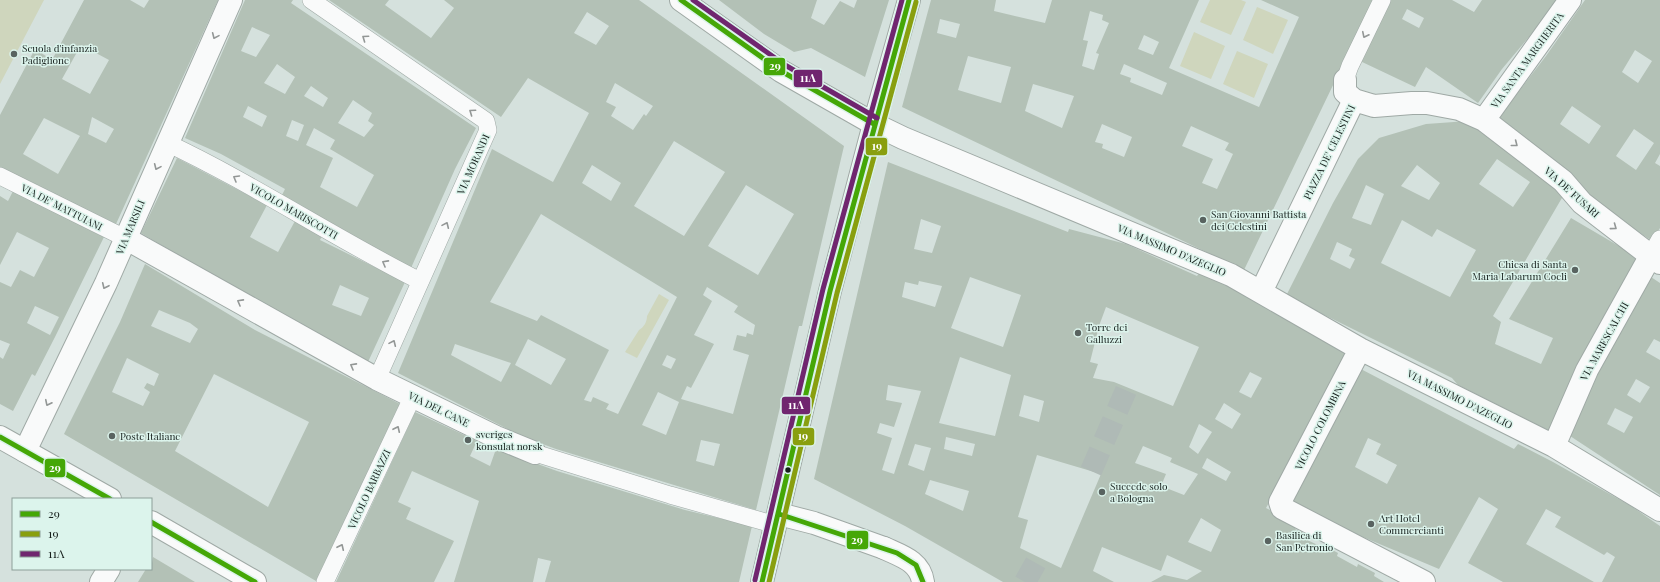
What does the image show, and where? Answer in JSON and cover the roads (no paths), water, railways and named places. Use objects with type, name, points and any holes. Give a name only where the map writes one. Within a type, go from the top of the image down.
[{"type":"street","name":"VIA MARSILI","points":[[25,451],[106,283],[231,0]]},
{"type":"street","name":"VIA MASSIMO D'AZEGLIO","points":[[681,0],[781,71],[874,124],[910,141],[1231,275],[1360,349],[1554,446],[1660,510]]},
{"type":"street","points":[[762,582],[778,519],[830,291],[874,124],[909,0]]},
{"type":"street","name":"VIA SANTA MARGHERITA","points":[[1484,120],[1570,0]]},
{"type":"street","name":"PIAZZA DE' CELESTINI","points":[[1345,80],[1345,92],[1354,100],[1374,106],[1412,103],[1443,106],[1459,109],[1484,120]]},
{"type":"street","name":"PIAZZA DE' CELESTINI","points":[[1261,292],[1354,100]]},
{"type":"street","name":"VIA DE' FUSARI","points":[[1484,120],[1563,181],[1582,203],[1657,253]]},
{"type":"street","name":"VIA DEL CANE","points":[[125,238],[377,379],[496,437],[535,453]]},
{"type":"street","name":"VIA MARESCALCHI","points":[[1554,446],[1587,370],[1657,253]]},
{"type":"street","name":"VICOLO COLOMBINA","points":[[1360,349],[1280,502],[1282,508],[1424,582]]},
{"type":"street","points":[[0,436],[108,498]]},
{"type":"street","points":[[778,519],[814,523],[884,548],[908,559],[915,564],[922,575],[923,582]]},
{"type":"street","points":[[152,523],[255,582]]},
{"type":"street","points":[[101,582],[108,570]]},
{"type":"lane","name":"VIA MORANDI","points":[[311,0],[486,121],[488,130],[377,379]]},
{"type":"lane","points":[[1345,80],[1350,66],[1382,0]]},
{"type":"lane","name":"VICOLO MARISCOTTI","points":[[167,143],[216,166],[286,208],[420,281]]},
{"type":"lane","name":"VIA DE' MATTUIANI","points":[[0,176],[125,238]]},
{"type":"lane","name":"VICOLO BARBAZZI","points":[[325,582],[413,396]]},
{"type":"lane","name":"VIA DEL CANE","points":[[535,453],[670,495],[778,519]]},
{"type":"tunnel","points":[[1091,471],[1127,388]]},
{"type":"tunnel","points":[[1025,582],[1039,557]]},
{"type":"place","name":"Scuola d'infanzia Padiglione","points":[[14,54]]},
{"type":"place","name":"San Giovanni Battista dei Celestini","points":[[1203,220]]},
{"type":"place","name":"Chiesa di Santa Maria Labarum Coeli","points":[[1575,270]]},
{"type":"place","name":"Torre dei Galluzzi","points":[[1078,333]]},
{"type":"place","name":"Poste Italiane","points":[[112,436]]},
{"type":"place","name":"sveriges konsulat norsk","points":[[468,440]]},
{"type":"place","name":"Succede solo a Bologna","points":[[1102,492]]},
{"type":"place","name":"Art Hotel Commercianti","points":[[1371,524]]},
{"type":"place","name":"Basilica di San Petronio","points":[[1268,541]]}]
